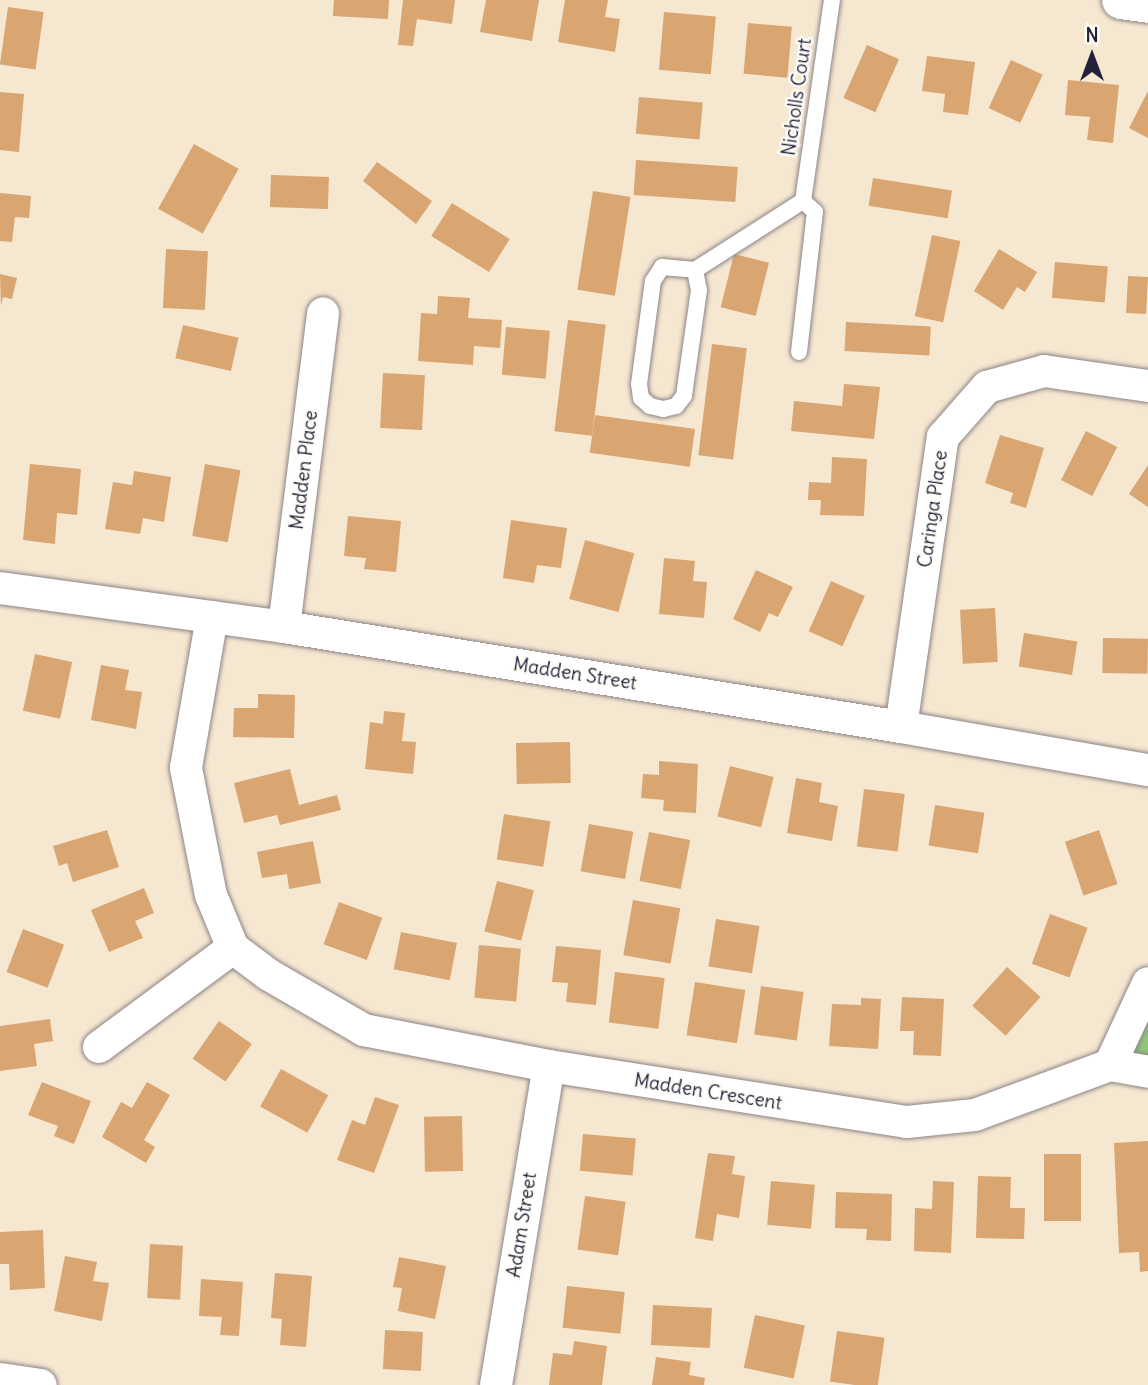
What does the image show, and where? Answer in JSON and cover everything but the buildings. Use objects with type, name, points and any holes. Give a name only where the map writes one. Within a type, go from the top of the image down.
[{"type":"street","points":[[1121,0],[1148,4]]},
{"type":"street","name":"Madden Place","points":[[285,627],[323,313]]},
{"type":"street","name":"Caringa Place","points":[[901,727],[943,437],[987,387],[1044,370],[1148,386]]},
{"type":"street","name":"Madden Street","points":[[0,588],[285,627],[1148,770]]},
{"type":"street","points":[[99,1047],[233,948],[211,895],[186,768],[212,617]]},
{"type":"street","name":"Madden Crescent","points":[[233,948],[269,975],[365,1030],[549,1066],[907,1122],[975,1115],[1110,1065]]},
{"type":"street","points":[[1148,983],[1110,1065],[1148,1072]]},
{"type":"street","name":"Adam Street","points":[[496,1385],[549,1066]]},
{"type":"street","points":[[0,1378],[41,1385]]},
{"type":"lane","name":"Nicholls Court","points":[[799,352],[815,212],[803,201],[832,0]]},
{"type":"lane","points":[[695,270],[699,289],[684,396],[676,405],[663,409],[650,405],[641,398],[639,384],[653,281],[662,267],[695,270],[803,201]]},
{"type":"green space","points":[[1148,983],[1148,1072],[1110,1065]]}]
